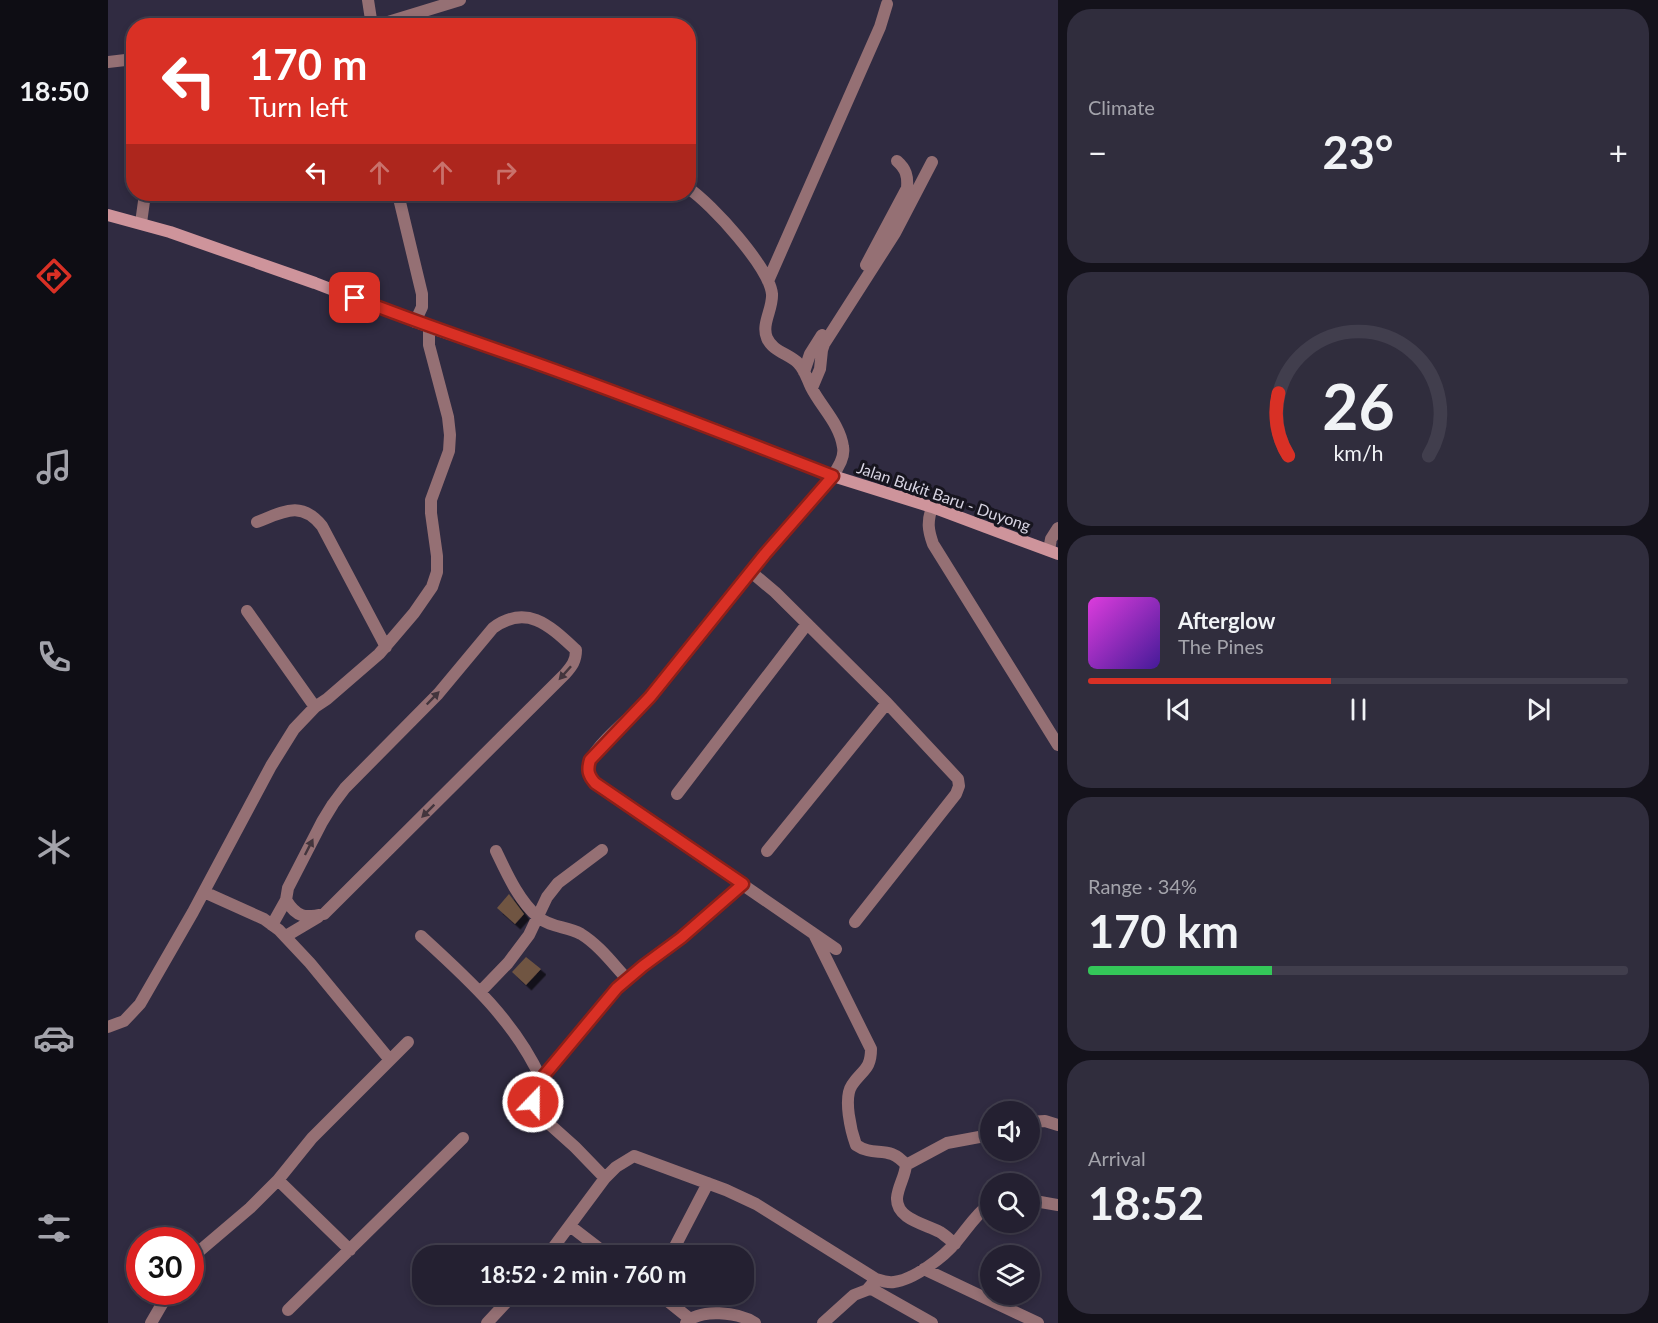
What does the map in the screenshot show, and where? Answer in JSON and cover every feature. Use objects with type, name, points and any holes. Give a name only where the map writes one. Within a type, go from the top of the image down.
[{"type":"main road","name":"Jalan Bukit Baru - Duyong","points":[[108,215],[141,223],[304,279],[415,322],[708,427],[833,476],[932,507],[1053,552]]},
{"type":"street","points":[[368,0],[371,18]]},
{"type":"street","points":[[400,18],[460,0]]},
{"type":"street","points":[[768,281],[880,27],[887,4]]},
{"type":"street","points":[[108,62],[126,60]]},
{"type":"street","points":[[804,372],[810,354],[865,266],[902,198],[908,179],[906,172],[897,161]]},
{"type":"street","points":[[812,388],[820,369],[824,344],[895,232],[932,162]]},
{"type":"street","points":[[696,195],[719,214],[768,281],[772,300],[766,335],[769,342],[792,358],[804,372],[841,437],[844,449],[842,461],[833,476],[751,572],[650,697],[598,750],[587,768],[589,777],[595,783],[836,949]]},
{"type":"street","points":[[141,223],[145,201]]},
{"type":"street","points":[[400,201],[422,294],[422,307],[415,322]]},
{"type":"street","points":[[108,1027],[124,1021],[140,1004],[285,742],[303,718],[372,661],[414,613],[432,587],[437,572],[437,556],[430,513],[431,500],[449,451],[450,435],[448,417],[429,345],[429,327]]},
{"type":"street","points":[[932,507],[927,529],[933,544],[1058,745]]},
{"type":"street","points":[[257,522],[296,509],[307,511],[315,517],[386,646]]},
{"type":"street","points":[[1053,552],[1051,539],[1058,528]]},
{"type":"street","points":[[751,572],[775,592],[958,779],[959,786],[953,799],[855,922]]},
{"type":"street","points":[[247,611],[315,707]]},
{"type":"street","points":[[272,925],[286,900],[288,888],[333,804],[345,788],[438,694],[493,628],[502,621],[514,617],[531,617],[540,621],[576,650],[576,658],[565,674],[324,914],[286,936]]},
{"type":"street","points":[[677,794],[807,624]]},
{"type":"street","points":[[767,851],[886,703]]},
{"type":"street","points":[[480,992],[508,963],[529,935],[547,897],[558,884],[602,850]]},
{"type":"street","points":[[496,851],[517,890],[537,917],[547,924],[581,934],[627,979]]},
{"type":"street","points":[[605,1178],[537,1113],[533,1102],[535,1090],[541,1079],[603,1003],[627,979],[681,938],[743,884]]},
{"type":"street","points":[[204,892],[272,925],[286,936],[390,1060]]},
{"type":"street","points":[[286,900],[291,908],[300,915],[309,918],[324,914]]},
{"type":"street","points":[[812,931],[871,1049],[871,1060],[867,1070],[852,1084],[848,1093],[847,1101],[856,1145],[864,1150],[891,1152],[900,1158],[906,1165],[905,1176],[898,1190],[897,1201],[901,1211],[941,1233],[955,1244]]},
{"type":"street","points":[[421,936],[480,992],[519,1039],[541,1079]]},
{"type":"street","points":[[204,1247],[250,1209],[278,1180],[312,1138],[408,1042]]},
{"type":"street","points":[[1040,1121],[1058,1125]]},
{"type":"street","points":[[906,1165],[947,1143],[980,1137]]},
{"type":"street","points":[[288,1310],[463,1138]]},
{"type":"street","points":[[555,1245],[605,1178],[616,1167],[634,1156],[708,1183],[756,1204],[932,1323]]},
{"type":"street","points":[[278,1180],[350,1250]]},
{"type":"street","points":[[676,1245],[708,1183]]},
{"type":"street","points":[[1040,1202],[1058,1204]]},
{"type":"street","points":[[824,1323],[834,1311],[854,1295],[873,1284],[895,1282],[924,1269],[955,1244],[980,1213]]},
{"type":"street","points":[[570,1226],[595,1245]]},
{"type":"street","points":[[924,1269],[1038,1323]]},
{"type":"street","points":[[151,1323],[161,1305]]},
{"type":"street","points":[[487,1323],[504,1305]]},
{"type":"street","points":[[671,1305],[688,1321],[699,1315],[732,1315],[748,1318],[755,1323]]},
{"type":"building","points":[[509,894],[524,914],[515,924],[497,908]]},
{"type":"building","points":[[526,957],[541,969],[526,985],[512,972]]},
{"type":"route","points":[[355,298],[429,327],[518,357],[719,431],[833,476],[765,554],[650,697],[590,760],[587,768],[589,777],[595,783],[743,884],[681,938],[617,988],[541,1079],[535,1090],[533,1102]]}]
